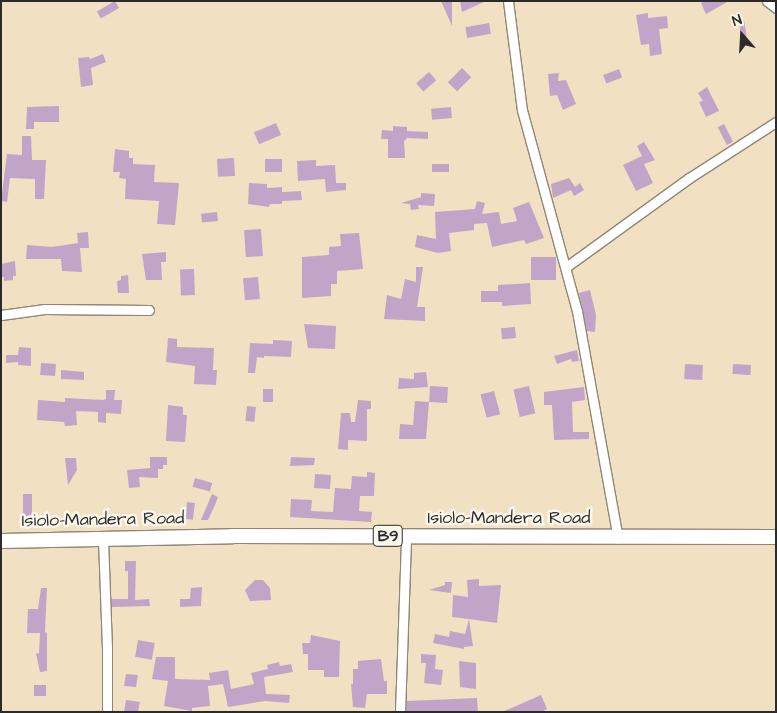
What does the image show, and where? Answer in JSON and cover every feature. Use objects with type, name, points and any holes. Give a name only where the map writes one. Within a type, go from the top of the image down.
[{"type":"highway","name":"Isiolo-Mandera Road","points":[[1,541],[406,536],[776,537]]},
{"type":"street","points":[[508,1],[522,110],[566,267],[578,320],[618,538]]},
{"type":"street","points":[[767,1],[776,8]]},
{"type":"street","points":[[566,267],[689,178],[776,122]]},
{"type":"street","points":[[1,315],[45,309],[149,310]]},
{"type":"street","points":[[400,712],[406,536]]},
{"type":"street","points":[[103,539],[107,648],[106,712]]},
{"type":"building","points":[[115,1],[119,8],[101,18],[97,12]]},
{"type":"building","points":[[441,1],[452,1],[452,26]]},
{"type":"building","points":[[460,1],[486,1],[462,12]]},
{"type":"building","points":[[705,1],[729,1],[706,14],[701,3]]},
{"type":"building","points":[[648,13],[648,18],[667,16],[668,28],[659,29],[662,54],[650,56],[649,44],[641,45],[636,15]]},
{"type":"building","points":[[744,20],[748,46],[740,46],[740,21]]},
{"type":"building","points":[[489,23],[491,34],[467,38],[465,27]]},
{"type":"building","points":[[103,54],[106,62],[91,68],[93,85],[81,87],[78,58],[89,57],[90,59]]},
{"type":"building","points":[[462,68],[471,77],[457,91],[448,82]]},
{"type":"building","points":[[619,69],[622,77],[606,83],[603,75]]},
{"type":"building","points":[[429,72],[436,80],[423,91],[416,83]]},
{"type":"building","points":[[559,73],[558,81],[566,80],[576,104],[563,110],[557,95],[550,96],[548,74]]},
{"type":"building","points":[[707,87],[719,111],[706,117],[699,102],[703,101],[698,93]]},
{"type":"building","points":[[59,106],[59,122],[34,122],[34,129],[26,129],[27,107]]},
{"type":"building","points":[[451,107],[452,118],[432,120],[431,109]]},
{"type":"building","points":[[276,123],[281,135],[259,144],[254,132]]},
{"type":"building","points":[[724,124],[733,142],[727,145],[718,127]]},
{"type":"building","points":[[393,126],[407,127],[407,131],[428,132],[428,139],[407,138],[404,141],[405,158],[388,158],[388,139],[381,139],[382,130],[393,131]]},
{"type":"building","points":[[22,136],[31,136],[32,160],[46,160],[44,199],[35,199],[35,179],[10,178],[7,202],[1,201],[7,154],[22,155]]},
{"type":"building","points":[[644,142],[655,160],[644,164],[653,183],[636,191],[623,165],[642,156],[637,146]]},
{"type":"building","points":[[115,149],[129,151],[129,158],[133,158],[133,164],[155,165],[154,182],[179,183],[175,225],[157,224],[159,201],[125,199],[126,179],[119,178],[120,172],[113,172]]},
{"type":"building","points":[[234,158],[235,176],[218,177],[217,159]]},
{"type":"building","points":[[265,159],[282,159],[282,172],[265,172]]},
{"type":"building","points":[[316,160],[316,166],[335,165],[336,183],[346,183],[346,190],[326,192],[325,179],[298,181],[297,161]]},
{"type":"building","points":[[432,164],[449,164],[449,172],[432,172]]},
{"type":"building","points":[[569,178],[575,187],[580,183],[584,190],[574,196],[571,190],[553,198],[551,184]]},
{"type":"building","points":[[249,183],[267,184],[267,188],[282,187],[282,192],[301,191],[302,200],[282,201],[282,204],[270,204],[269,207],[248,204]]},
{"type":"building","points":[[421,193],[435,194],[434,206],[418,205],[419,209],[411,210],[410,204],[401,203],[421,197]]},
{"type":"building","points":[[477,201],[485,203],[482,214],[499,212],[501,224],[517,221],[513,208],[529,202],[544,238],[526,244],[524,240],[492,247],[487,223],[474,224],[474,230],[449,233],[451,251],[438,253],[415,247],[417,235],[436,239],[435,212],[475,209]]},
{"type":"building","points":[[217,212],[218,221],[202,223],[201,214]]},
{"type":"building","points":[[261,229],[263,256],[246,257],[244,230]]},
{"type":"building","points":[[88,232],[89,248],[80,248],[82,272],[62,271],[61,259],[26,259],[27,245],[52,247],[78,243],[77,233]]},
{"type":"building","points":[[359,233],[363,269],[337,271],[337,284],[331,284],[331,296],[302,298],[302,257],[329,255],[329,247],[341,246],[340,234]]},
{"type":"building","points":[[166,252],[166,262],[161,262],[162,280],[146,280],[142,254]]},
{"type":"building","points":[[531,257],[556,257],[556,280],[531,280]]},
{"type":"building","points":[[15,261],[16,276],[13,276],[13,280],[4,281],[4,277],[1,277],[1,264]]},
{"type":"building","points":[[416,267],[423,267],[417,307],[425,307],[425,321],[384,319],[387,295],[401,299],[405,279],[416,282]]},
{"type":"building","points":[[180,269],[194,269],[195,295],[181,295]]},
{"type":"building","points":[[128,275],[129,293],[118,293],[117,281],[121,280],[121,276]]},
{"type":"building","points":[[258,277],[260,299],[245,300],[243,278]]},
{"type":"building","points":[[530,283],[531,304],[502,306],[502,302],[481,302],[481,291],[498,291],[498,285]]},
{"type":"building","points":[[590,290],[596,315],[595,332],[587,331],[579,293]]},
{"type":"building","points":[[304,324],[336,326],[335,349],[308,348]]},
{"type":"building","points":[[515,327],[516,338],[502,339],[501,328]]},
{"type":"building","points":[[168,338],[177,339],[177,347],[214,348],[213,370],[217,370],[216,385],[194,384],[195,366],[166,362]]},
{"type":"building","points":[[273,340],[292,341],[291,357],[257,357],[255,373],[248,373],[250,343],[273,344]]},
{"type":"building","points":[[19,347],[31,348],[31,366],[18,365],[18,362],[6,363],[6,355],[18,355]]},
{"type":"building","points":[[577,350],[579,361],[572,362],[571,359],[557,364],[554,356]]},
{"type":"building","points":[[41,363],[56,364],[55,376],[40,375]]},
{"type":"building","points":[[685,364],[703,365],[702,380],[684,379]]},
{"type":"building","points":[[733,364],[751,365],[750,375],[732,374]]},
{"type":"building","points":[[61,370],[84,372],[84,380],[61,379]]},
{"type":"building","points":[[426,372],[428,387],[398,389],[399,378],[414,379],[414,373]]},
{"type":"building","points":[[430,386],[448,387],[447,403],[429,402]]},
{"type":"building","points":[[529,386],[535,413],[520,417],[513,390]]},
{"type":"building","points":[[584,387],[585,400],[572,402],[573,432],[589,432],[589,439],[554,440],[552,405],[544,405],[544,392]]},
{"type":"building","points":[[263,389],[273,389],[273,402],[263,402]]},
{"type":"building","points":[[106,390],[115,390],[114,400],[122,400],[121,414],[106,413],[106,423],[98,422],[98,412],[76,411],[77,425],[65,426],[64,422],[37,420],[38,400],[65,402],[65,398],[103,400],[106,399]]},
{"type":"building","points":[[494,391],[500,414],[487,418],[480,395]]},
{"type":"building","points":[[358,400],[371,401],[371,409],[367,409],[367,441],[348,440],[348,450],[338,449],[341,413],[350,413],[351,422],[355,422]]},
{"type":"building","points":[[415,401],[429,402],[426,439],[399,439],[400,424],[413,425]]},
{"type":"building","points":[[168,405],[183,407],[183,415],[187,415],[185,442],[166,441]]},
{"type":"building","points":[[247,406],[256,407],[254,422],[245,421]]},
{"type":"building","points":[[150,457],[167,457],[167,465],[163,465],[163,469],[158,469],[158,478],[139,477],[140,487],[129,488],[127,470],[150,468]]},
{"type":"building","points":[[291,457],[315,458],[314,465],[290,466]]},
{"type":"building","points":[[65,458],[76,458],[77,470],[68,485]]},
{"type":"building","points":[[367,472],[375,473],[374,496],[360,496],[359,511],[372,512],[371,522],[290,517],[291,499],[312,500],[311,511],[333,512],[335,488],[351,489],[352,476],[367,477]]},
{"type":"building","points":[[315,474],[331,475],[330,489],[314,488]]},
{"type":"building","points":[[195,478],[212,483],[210,492],[193,487]]},
{"type":"building","points":[[23,494],[32,494],[32,522],[23,522]]},
{"type":"building","points":[[212,494],[218,497],[215,505],[208,520],[201,520]]},
{"type":"building","points":[[187,502],[195,503],[193,520],[185,519]]},
{"type":"building","points":[[125,561],[136,561],[135,600],[149,599],[150,606],[112,607],[111,599],[128,599],[128,571],[125,571]]},
{"type":"building","points":[[479,579],[479,586],[501,585],[497,623],[452,617],[453,595],[468,597],[467,580]]},
{"type":"building","points":[[255,580],[263,580],[270,588],[271,600],[250,601],[245,590]]},
{"type":"building","points":[[445,582],[452,582],[451,593],[429,590],[445,585]]},
{"type":"building","points":[[202,587],[201,606],[180,607],[180,599],[190,599],[191,588]]},
{"type":"building","points":[[41,588],[47,588],[45,632],[47,633],[47,671],[40,672],[36,654],[39,653],[40,633],[27,633],[28,609],[38,609]]},
{"type":"building","points":[[469,619],[473,646],[464,647],[464,649],[433,643],[435,634],[449,637],[450,631],[465,634]]},
{"type":"building","points":[[311,635],[340,641],[339,677],[324,677],[324,670],[308,670],[308,654],[303,654],[302,643],[310,643]]},
{"type":"building","points":[[138,640],[155,643],[152,660],[135,657]]},
{"type":"building","points":[[421,654],[436,655],[435,669],[443,670],[441,685],[424,683],[426,663],[421,663]]},
{"type":"building","points":[[156,657],[175,657],[175,679],[210,680],[209,673],[228,670],[231,689],[254,684],[251,673],[268,669],[267,665],[279,662],[280,666],[291,664],[293,672],[264,677],[266,694],[290,695],[289,703],[265,701],[228,707],[223,684],[208,686],[210,706],[192,708],[192,711],[164,706],[168,681],[152,679]]},
{"type":"building","points":[[381,659],[384,681],[387,681],[387,694],[367,694],[365,708],[353,707],[351,684],[353,684],[353,669],[358,669],[358,661]]},
{"type":"building","points":[[459,661],[476,663],[476,689],[460,687]]},
{"type":"building","points":[[126,674],[138,675],[136,687],[124,686]]},
{"type":"building","points":[[34,685],[46,685],[46,696],[34,696]]},
{"type":"building","points":[[541,695],[547,709],[541,712],[502,712]]},
{"type":"building","points":[[477,698],[478,712],[406,712],[407,701]]},
{"type":"building","points":[[126,700],[140,702],[138,712],[124,712]]}]
